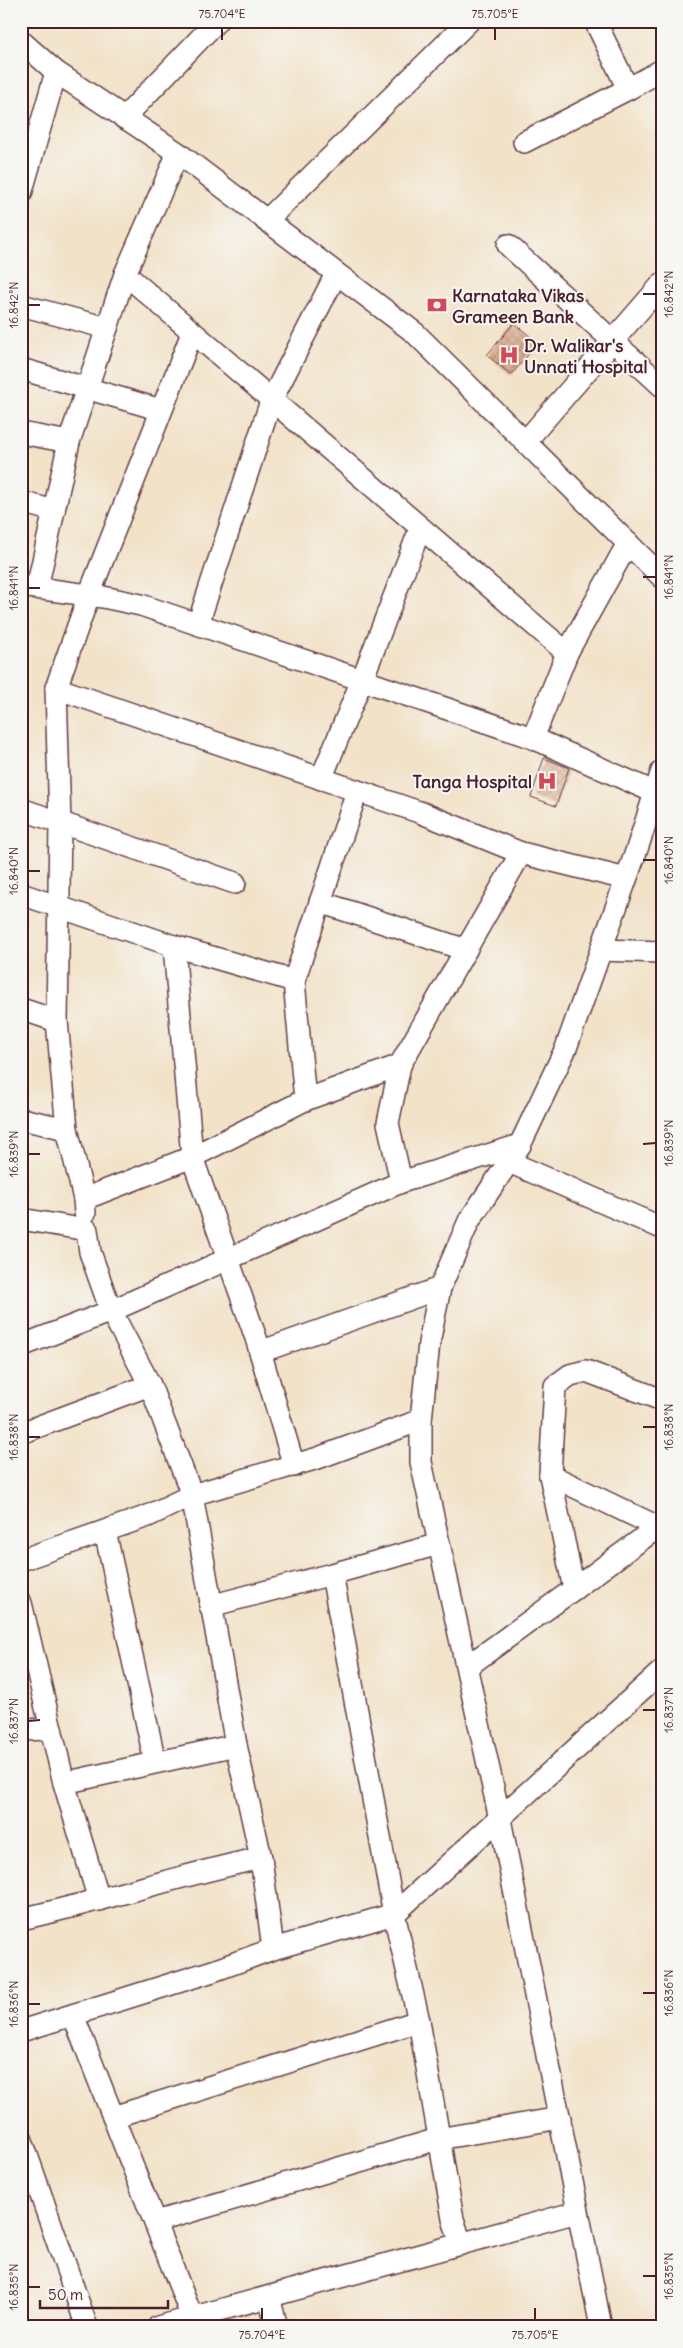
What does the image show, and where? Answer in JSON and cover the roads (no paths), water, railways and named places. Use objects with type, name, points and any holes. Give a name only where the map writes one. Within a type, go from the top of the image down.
[{"type":"street","points":[[124,118],[216,21]]},
{"type":"street","points":[[266,221],[469,21]]},
{"type":"street","points":[[598,22],[628,89]]},
{"type":"street","points":[[21,41],[56,72],[178,153],[415,333],[662,577]]},
{"type":"street","points":[[524,142],[662,70]]},
{"type":"street","points":[[21,194],[56,72]]},
{"type":"street","points":[[178,153],[125,274],[69,442],[54,511],[29,587],[89,595],[141,605],[533,738],[656,793]]},
{"type":"street","points":[[508,245],[662,386]]},
{"type":"street","points":[[125,274],[566,653]]},
{"type":"street","points":[[198,624],[271,401],[336,274]]},
{"type":"street","points":[[525,442],[662,284]]},
{"type":"street","points":[[21,306],[107,328]]},
{"type":"street","points":[[192,333],[89,595],[56,688],[60,824],[57,1021],[67,1129],[84,1199],[90,1252],[111,1311],[150,1386],[192,1495],[210,1606],[236,1745],[262,1858],[273,1949]]},
{"type":"street","points":[[21,369],[162,410]]},
{"type":"street","points":[[21,433],[69,442]]},
{"type":"street","points":[[21,502],[54,511]]},
{"type":"street","points":[[321,779],[362,680],[420,529]]},
{"type":"street","points":[[533,738],[566,653],[628,543]]},
{"type":"street","points":[[56,688],[422,813],[521,853],[626,879]]},
{"type":"street","points":[[602,2327],[577,2212],[560,2118],[468,1666],[421,1462],[421,1420],[430,1343],[440,1288],[469,1220],[514,1154],[566,1048],[656,793],[662,771]]},
{"type":"street","points":[[305,1100],[294,982],[356,791]]},
{"type":"street","points":[[21,809],[235,883]]},
{"type":"street","points":[[401,1182],[388,1123],[400,1066],[521,853]]},
{"type":"street","points":[[21,894],[174,946],[294,982]]},
{"type":"street","points":[[320,902],[466,950]]},
{"type":"street","points":[[174,946],[192,1157],[260,1352],[294,1466]]},
{"type":"street","points":[[601,950],[662,952]]},
{"type":"street","points":[[21,1009],[57,1021]]},
{"type":"street","points":[[84,1199],[192,1157],[305,1100],[400,1066]]},
{"type":"street","points":[[21,1119],[67,1129]]},
{"type":"street","points":[[21,1346],[111,1311],[401,1182],[514,1154],[662,1228]]},
{"type":"street","points":[[21,1220],[87,1230]]},
{"type":"street","points":[[260,1352],[440,1288]]},
{"type":"street","points":[[574,1589],[550,1474],[555,1386],[570,1375],[586,1371],[662,1400]]},
{"type":"street","points":[[21,1433],[150,1386]]},
{"type":"street","points":[[21,1560],[148,1516],[192,1495],[294,1466],[421,1420]]},
{"type":"street","points":[[468,1666],[660,1528],[550,1474]]},
{"type":"street","points":[[105,1531],[154,1762]]},
{"type":"street","points":[[210,1606],[439,1544]]},
{"type":"street","points":[[332,1574],[394,1914],[419,2021],[453,2219],[461,2244]]},
{"type":"street","points":[[21,1603],[64,1783],[99,1900]]},
{"type":"street","points":[[21,2031],[213,1971],[273,1949],[394,1914],[662,1672]]},
{"type":"street","points":[[21,1730],[51,1729]]},
{"type":"street","points":[[64,1783],[236,1745]]},
{"type":"street","points":[[21,1920],[203,1870],[262,1858]]},
{"type":"street","points":[[73,2015],[192,2317]]},
{"type":"street","points":[[113,2117],[419,2021]]},
{"type":"street","points":[[155,2222],[438,2139],[560,2118]]},
{"type":"street","points":[[21,2138],[88,2327]]},
{"type":"street","points":[[158,2327],[577,2212]]},
{"type":"street","points":[[269,2297],[277,2327]]},
{"type":"place","name":"Karnataka Vikas Grameen Bank","points":[[437,305]]},
{"type":"place","name":"Dr. Walikar's Unnati Hospital","points":[[509,355]]},
{"type":"place","name":"Tanga Hospital","points":[[547,781]]}]
